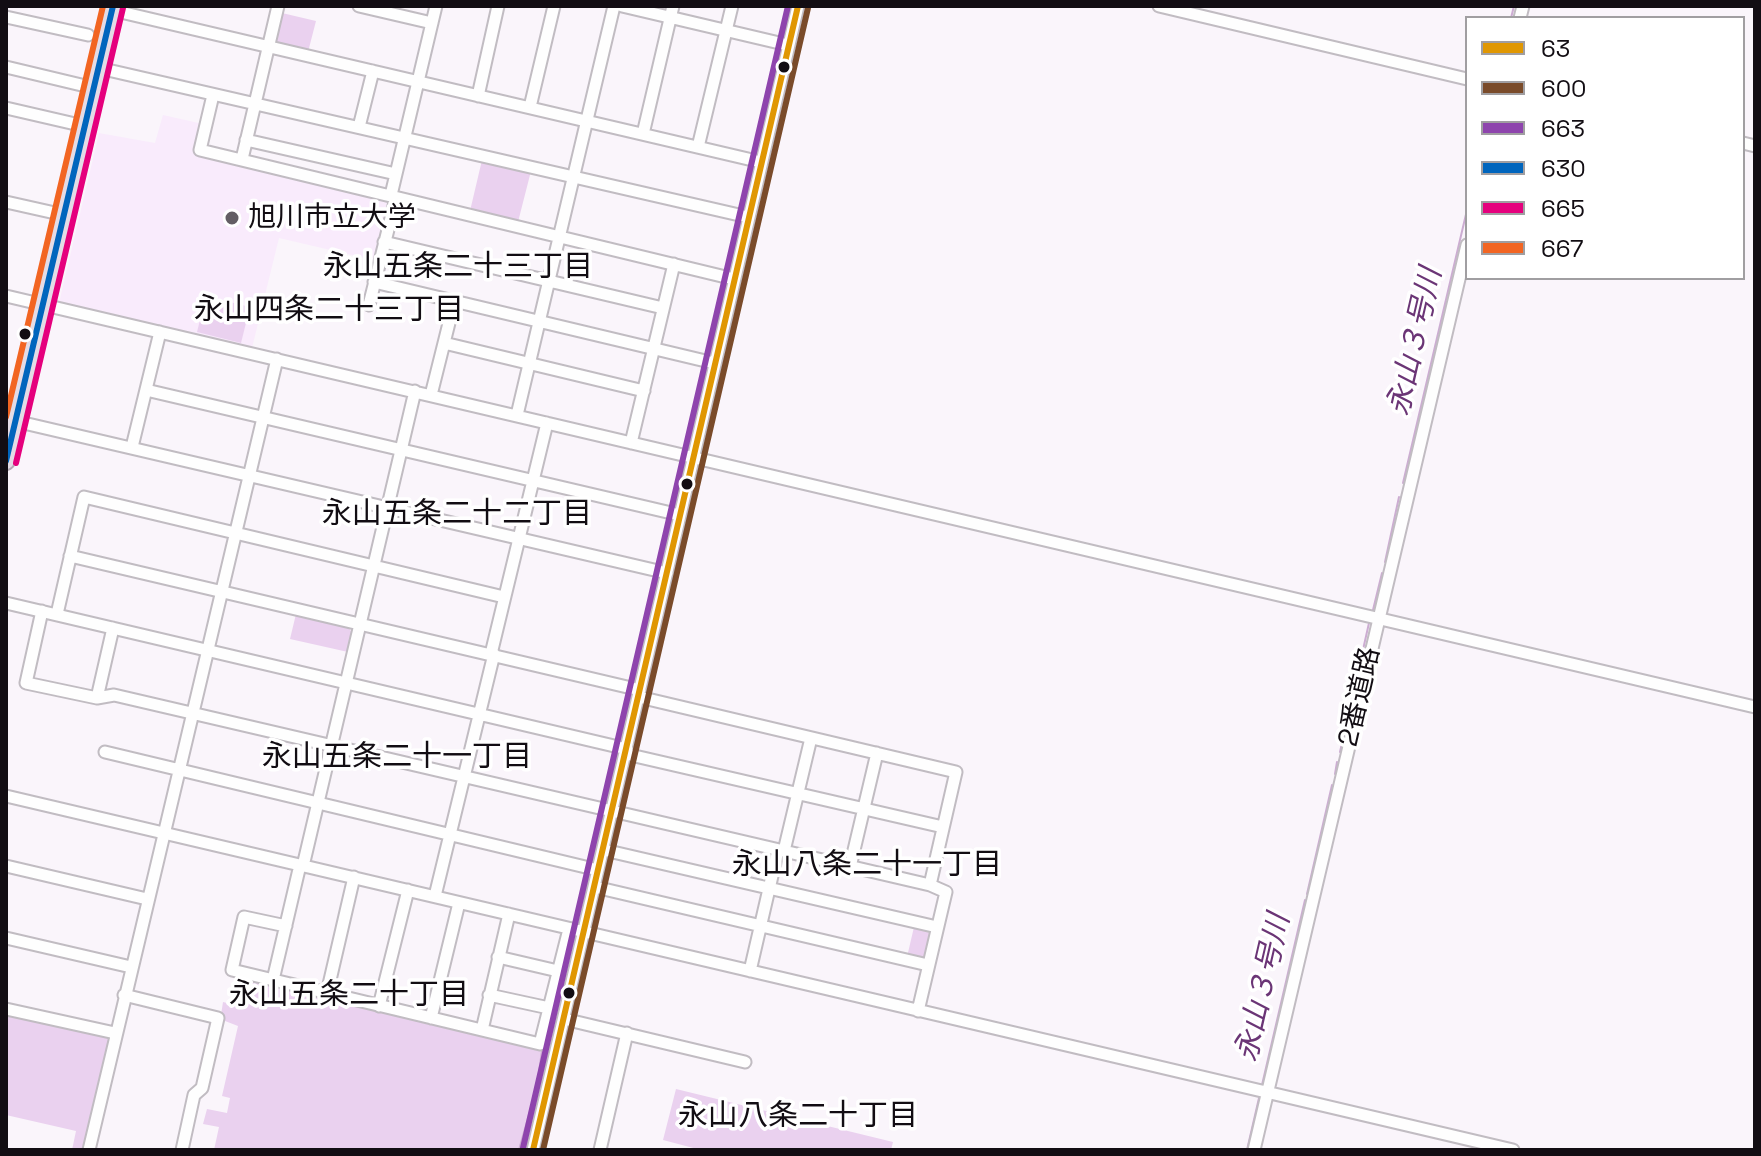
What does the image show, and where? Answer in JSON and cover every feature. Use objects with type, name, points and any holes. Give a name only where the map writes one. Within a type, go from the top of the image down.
[{"type":"highway","points":[[6,461],[113,8]]},
{"type":"street","points":[[242,159],[278,6]]},
{"type":"street","points":[[359,6],[432,23]]},
{"type":"street","points":[[369,305],[436,6]]},
{"type":"street","points":[[478,96],[498,6]]},
{"type":"street","points":[[530,107],[554,6]]},
{"type":"street","points":[[517,415],[614,6]]},
{"type":"street","points":[[622,6],[672,12],[726,31],[788,45]]},
{"type":"street","points":[[698,147],[732,6]]},
{"type":"street","points":[[533,1150],[798,6]]},
{"type":"street","points":[[1159,6],[1465,79]]},
{"type":"street","points":[[113,8],[761,162]]},
{"type":"street","points":[[643,134],[672,12]]},
{"type":"street","points":[[6,17],[88,35]]},
{"type":"street","points":[[6,67],[94,88]]},
{"type":"street","points":[[99,68],[748,217]]},
{"type":"street","points":[[359,127],[373,71]]},
{"type":"street","points":[[213,95],[200,150],[734,279]]},
{"type":"street","points":[[6,108],[84,126]]},
{"type":"street","points":[[246,140],[396,174]]},
{"type":"street","points":[[6,202],[64,215]]},
{"type":"street","points":[[384,242],[663,308]]},
{"type":"street","name":"2番道路","points":[[1254,1150],[1465,254]]},
{"type":"street","points":[[631,443],[674,264]]},
{"type":"street","points":[[374,282],[714,363]]},
{"type":"street","points":[[6,296],[1755,707]]},
{"type":"street","points":[[431,395],[454,303]]},
{"type":"street","points":[[132,447],[160,332]]},
{"type":"street","points":[[444,343],[644,391]]},
{"type":"street","points":[[89,1150],[277,359]]},
{"type":"street","points":[[146,390],[680,515]]},
{"type":"street","points":[[273,980],[415,391]]},
{"type":"street","points":[[15,421],[667,573]]},
{"type":"street","points":[[435,896],[547,423]]},
{"type":"street","points":[[57,614],[84,497],[504,597]]},
{"type":"street","points":[[70,556],[492,654],[811,738],[956,772],[930,885]]},
{"type":"street","points":[[6,603],[347,682],[943,827]]},
{"type":"street","points":[[42,611],[26,683],[97,698],[114,695],[193,712],[930,885],[946,892],[918,1011]]},
{"type":"street","points":[[97,698],[113,628]]},
{"type":"street","points":[[750,971],[811,738]]},
{"type":"street","points":[[105,752],[598,870]]},
{"type":"street","points":[[850,867],[877,753]]},
{"type":"street","points":[[6,809],[7,796],[1513,1150]]},
{"type":"street","points":[[604,850],[937,927]]},
{"type":"street","points":[[6,866],[147,899]]},
{"type":"street","points":[[327,993],[354,877]]},
{"type":"street","points":[[595,887],[928,965]]},
{"type":"street","points":[[379,1006],[408,890]]},
{"type":"street","points":[[431,1018],[459,903]]},
{"type":"street","points":[[482,1030],[509,914]]},
{"type":"street","points":[[286,926],[244,917],[232,970],[540,1044],[569,929]]},
{"type":"street","points":[[6,938],[131,967]]},
{"type":"street","points":[[498,957],[558,971]]},
{"type":"street","points":[[124,995],[218,1018],[202,1088],[194,1095],[182,1150]]},
{"type":"street","points":[[489,995],[549,1008]]},
{"type":"street","points":[[6,1009],[115,1033]]},
{"type":"street","points":[[564,1019],[745,1062]]},
{"type":"street","points":[[600,1150],[627,1033]]},
{"type":"shaded area","points":[[282,13],[316,21],[308,52],[275,43]]},
{"type":"shaded area","name":"旭川市立大学","points":[[163,115],[203,124],[196,153],[389,198],[375,258],[279,238],[252,348],[59,303],[99,133],[155,143]]},
{"type":"shaded area","points":[[482,160],[531,171],[518,222],[470,211]]},
{"type":"shaded area","points":[[206,296],[250,307],[241,343],[197,332]]},
{"type":"shaded area","points":[[296,614],[349,628],[352,633],[348,652],[290,639]]},
{"type":"shaded area","points":[[914,927],[928,931],[931,937],[926,956],[921,960],[907,957]]},
{"type":"shaded area","points":[[249,977],[550,1047],[526,1150],[214,1150],[219,1127],[203,1124],[207,1109],[227,1113],[230,1098],[222,1096],[238,1026],[225,1021],[221,1015],[223,1002],[243,1007]]},
{"type":"shaded area","points":[[6,1011],[111,1036],[84,1150],[72,1150],[76,1131],[6,1115]]},
{"type":"shaded area","points":[[676,1089],[893,1142],[891,1150],[701,1150],[663,1140]]},
{"type":"waterway","name":"永山３号川","points":[[1512,16],[1514,6]]},
{"type":"waterway","points":[[783,33],[788,14]]},
{"type":"waterway","points":[[777,62],[779,53]]},
{"type":"waterway","points":[[774,76],[775,71]]},
{"type":"waterway","points":[[767,104],[772,84]]},
{"type":"waterway","points":[[762,128],[765,112]]},
{"type":"waterway","points":[[757,149],[760,136]]},
{"type":"waterway","points":[[742,210],[751,172]]},
{"type":"waterway","name":"永山３号川","points":[[1403,483],[1465,219]]},
{"type":"waterway","points":[[729,270],[739,222]]},
{"type":"waterway","points":[[721,300],[725,285]]},
{"type":"waterway","points":[[714,323],[719,312]]},
{"type":"waterway","points":[[707,356],[711,339]]},
{"type":"waterway","points":[[703,376],[705,369]]},
{"type":"waterway","points":[[696,406],[701,385]]},
{"type":"waterway","points":[[689,436],[693,417]]},
{"type":"waterway","points":[[673,507],[678,485]]},
{"type":"waterway","name":"永山３号川","points":[[1385,562],[1399,497]]},
{"type":"waterway","points":[[660,564],[670,520]]},
{"type":"waterway","name":"永山３号川","points":[[1373,610],[1382,573]]},
{"type":"waterway","points":[[633,681],[638,671],[657,578]]},
{"type":"waterway","name":"永山３号川","points":[[1340,752],[1369,623]]},
{"type":"waterway","points":[[620,741],[629,708],[629,694]]},
{"type":"waterway","points":[[606,800],[617,754]]},
{"type":"waterway","name":"永山３号川","points":[[1335,774],[1337,762]]},
{"type":"waterway","name":"永山３号川","points":[[1307,894],[1332,785]]},
{"type":"waterway","points":[[592,861],[602,816]]},
{"type":"waterway","points":[[579,913],[589,874]]},
{"type":"waterway","name":"永山３号川","points":[[1262,1085],[1305,900]]},
{"type":"waterway","points":[[561,986],[570,948]]},
{"type":"waterway","points":[[547,1046],[558,998]]},
{"type":"waterway","points":[[519,1150],[537,1086],[542,1051]]},
{"type":"waterway","name":"永山３号川","points":[[1247,1150],[1259,1098]]},
{"type":"transit line","name":"667","points":[[6,417],[103,6]]},
{"type":"transit line","name":"630","points":[[6,461],[113,6]]},
{"type":"transit line","name":"663","points":[[523,1148],[788,6]]},
{"type":"transit line","name":"63","points":[[533,1150],[798,6]]},
{"type":"transit line","name":"665","points":[[16,463],[123,8]]},
{"type":"transit line","name":"600","points":[[543,1150],[808,8]]},
{"type":"place","name":"旭川市立大学","points":[[232,218]]},
{"type":"district","name":"永山五条二十三丁目","points":[[458,268]]},
{"type":"district","name":"永山四条二十三丁目","points":[[329,311]]},
{"type":"district","name":"永山五条二十二丁目","points":[[457,515]]},
{"type":"district","name":"永山五条二十一丁目","points":[[397,758]]},
{"type":"district","name":"永山八条二十一丁目","points":[[867,866]]},
{"type":"district","name":"永山五条二十丁目","points":[[349,996]]},
{"type":"district","name":"永山八条二十丁目","points":[[798,1117]]}]
